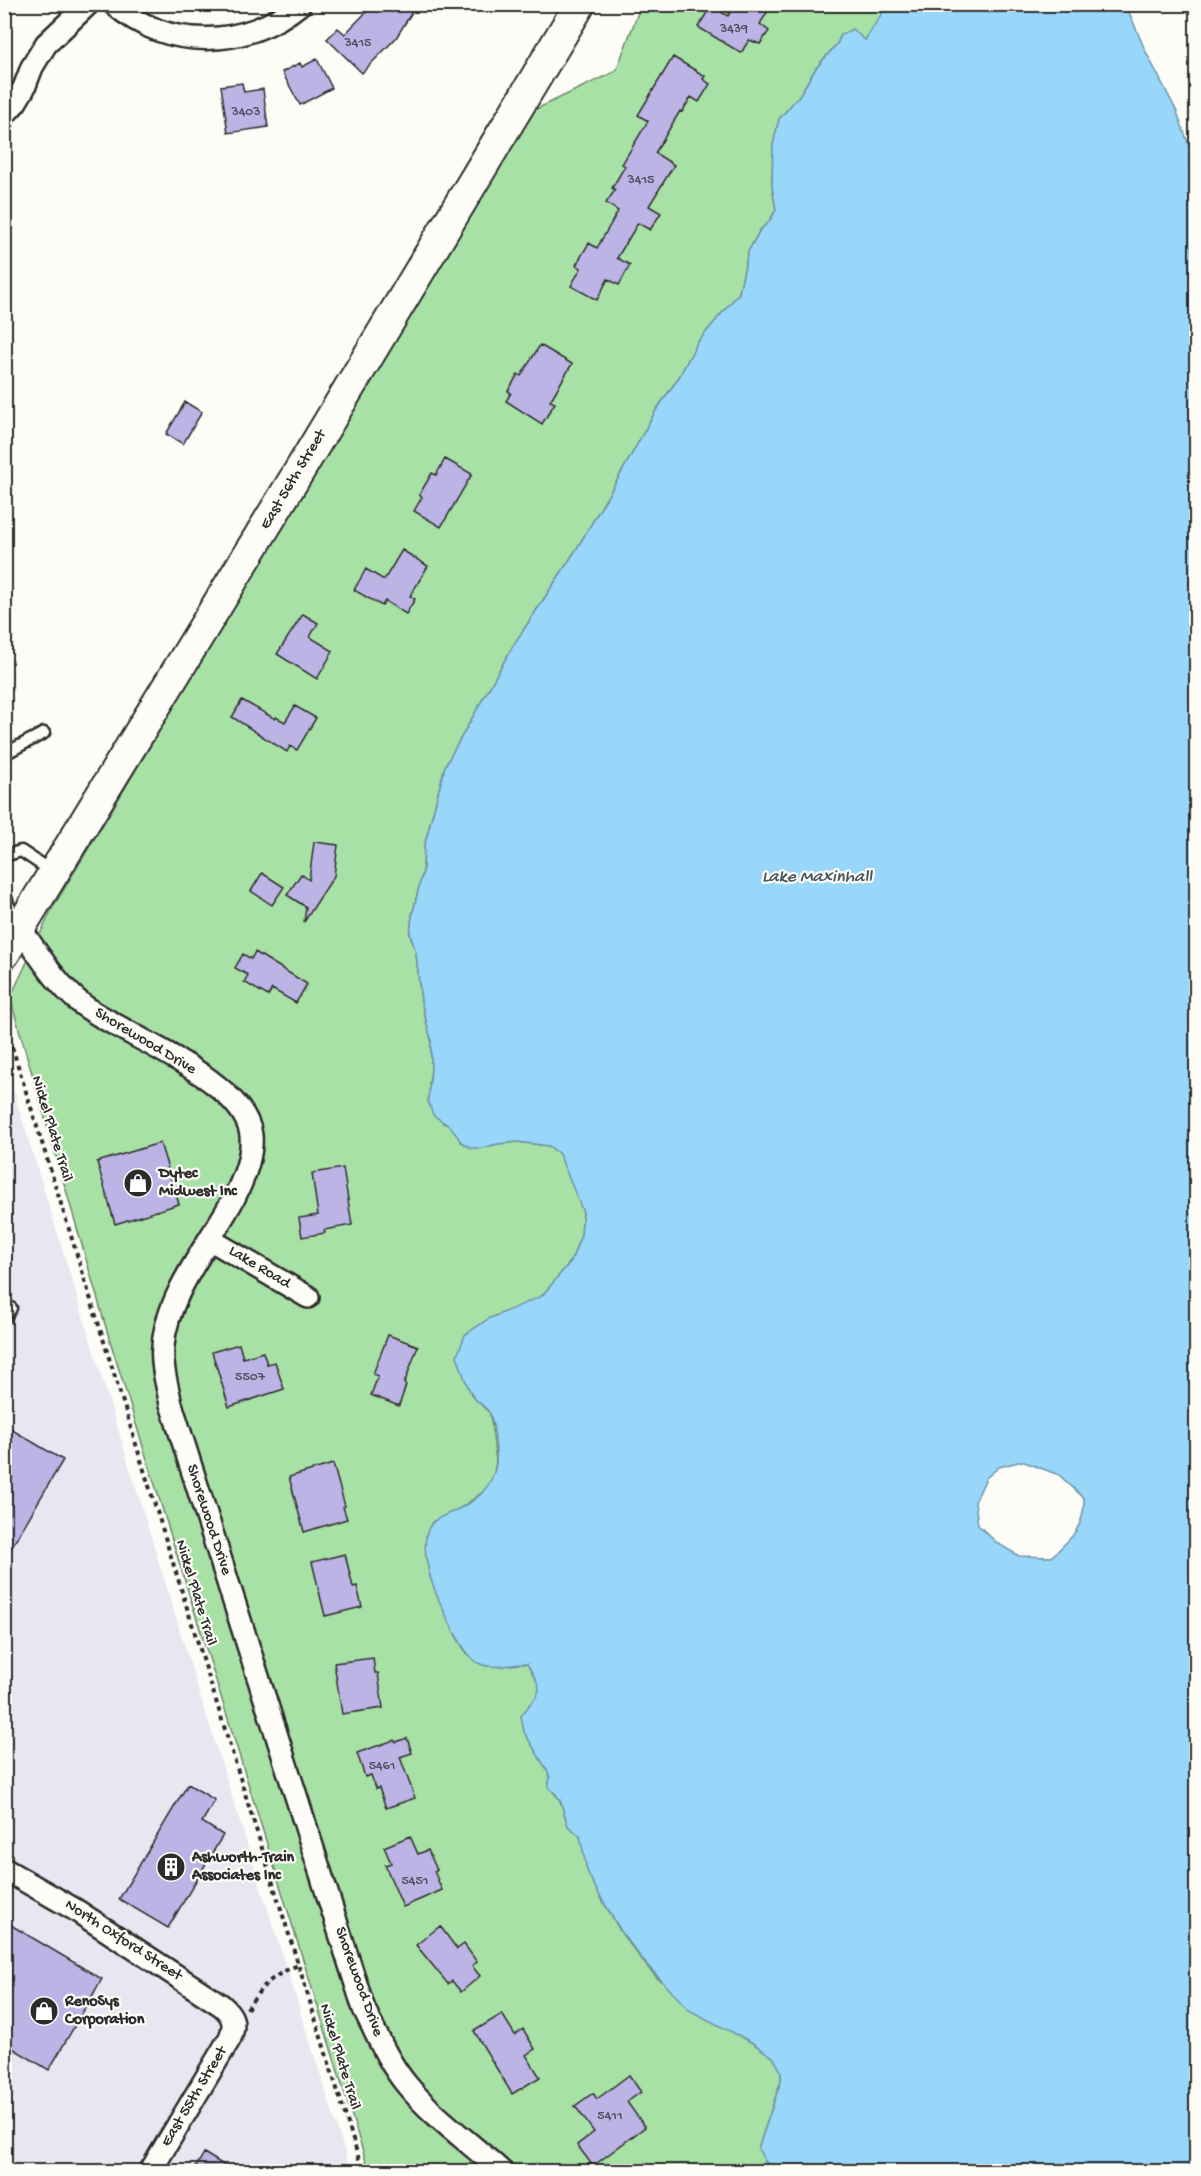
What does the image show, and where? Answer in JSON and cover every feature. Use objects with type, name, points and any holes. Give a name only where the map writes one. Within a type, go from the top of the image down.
[{"type":"street","points":[[4,115],[24,88],[32,67],[46,44],[88,4]]},
{"type":"street","points":[[114,4],[133,19],[157,30],[192,39],[228,38],[270,25],[286,16],[300,4]]},
{"type":"street","name":"East 56th Street","points":[[14,938],[301,468],[580,4]]},
{"type":"street","name":"Shorewood Drive","points":[[14,938],[72,996],[92,1011],[212,1082],[225,1091],[243,1112],[251,1135],[249,1161],[239,1187],[211,1240],[195,1261],[182,1285],[165,1332],[162,1347],[163,1363],[171,1404],[364,2009],[385,2052],[406,2084],[425,2105],[502,2172]]},
{"type":"street","name":"Lake Road","points":[[211,1240],[308,1297]]},
{"type":"street","name":"North Oxford Street","points":[[4,1869],[74,1909],[221,2005],[229,2011],[234,2026]]},
{"type":"street","name":"East 55th Street","points":[[150,2172],[234,2026]]},
{"type":"lane","points":[[4,757],[8,752],[44,733]]},
{"type":"lane","points":[[4,856],[21,851],[54,874]]},
{"type":"lane","points":[[4,892],[14,938]]},
{"type":"lane","points":[[4,1319],[11,1308]]},
{"type":"path","name":"Nickel Plate Trail","points":[[4,1021],[363,2172]]},
{"type":"path","points":[[234,2026],[260,1989],[276,1976],[298,1965]]},
{"type":"shaded area","points":[[4,1060],[201,1699],[351,2171],[5,2171]]},
{"type":"green space","points":[[641,5],[888,5],[865,40],[841,35],[837,44],[816,68],[799,96],[779,119],[773,145],[772,186],[776,210],[769,222],[760,230],[748,252],[739,293],[697,343],[576,550],[513,646],[445,766],[424,847],[423,871],[410,934],[416,953],[421,1001],[431,1039],[429,1085],[443,1123],[451,1126],[456,1134],[483,1148],[518,1142],[549,1146],[559,1153],[583,1211],[581,1235],[571,1261],[542,1296],[529,1303],[472,1396],[490,1413],[496,1461],[493,1480],[487,1489],[458,1510],[432,1522],[426,1537],[426,1555],[430,1577],[456,1636],[467,1654],[500,1667],[515,1663],[527,1664],[537,1680],[538,1695],[529,1705],[550,1778],[550,1788],[560,1800],[568,1826],[580,1836],[596,1889],[622,1934],[658,1979],[773,2057],[781,2071],[781,2081],[761,2140],[765,2161],[775,2171],[369,2171],[107,1331],[10,998],[52,909],[534,110],[616,71]]},
{"type":"water","name":"Lake Maxinhall","points":[[888,4],[1126,5],[1145,50],[1177,112],[1191,151],[1189,159],[1196,179],[1196,2171],[775,2171],[758,2149],[781,2081],[781,2071],[773,2057],[751,2042],[689,2010],[646,1964],[622,1933],[587,1871],[580,1836],[568,1826],[560,1800],[548,1787],[550,1778],[548,1772],[524,1732],[521,1716],[539,1692],[537,1681],[527,1664],[496,1667],[478,1663],[472,1658],[464,1649],[443,1609],[427,1563],[425,1542],[432,1523],[468,1504],[481,1494],[491,1481],[496,1464],[495,1439],[490,1414],[472,1395],[457,1356],[465,1335],[488,1319],[542,1296],[571,1261],[581,1235],[583,1212],[559,1154],[549,1146],[518,1142],[471,1148],[461,1142],[451,1127],[433,1115],[428,1101],[431,1039],[421,1001],[416,953],[410,934],[423,871],[424,847],[445,766],[513,646],[576,550],[697,343],[739,293],[748,252],[760,230],[769,222],[776,210],[772,186],[773,145],[779,119],[799,96],[816,68],[837,44],[841,35],[852,29],[865,40]],"holes":[[[1022,1461],[1059,1475],[1084,1498],[1084,1508],[1075,1532],[1051,1557],[1019,1556],[997,1543],[978,1525],[975,1502],[986,1478],[999,1467]]]},
{"type":"building","points":[[374,4],[417,4],[396,38],[362,73],[327,39],[338,28],[345,34]]},
{"type":"building","points":[[735,4],[772,4],[760,24],[769,31],[760,44],[749,40],[741,53],[698,27],[711,6],[728,16]]},
{"type":"building","points":[[673,57],[705,76],[703,79],[710,84],[699,102],[691,97],[655,153],[674,165],[649,206],[661,213],[650,230],[638,223],[617,258],[630,265],[619,285],[608,279],[597,300],[571,286],[581,268],[576,265],[589,243],[597,248],[618,211],[606,203],[615,190],[612,188],[625,166],[622,164],[648,121],[638,115]]},
{"type":"building","points":[[317,59],[332,88],[300,105],[282,72],[300,63],[302,67]]},
{"type":"building","points":[[242,83],[244,92],[263,89],[268,127],[228,133],[221,86]]},
{"type":"building","points":[[540,345],[572,364],[550,401],[555,403],[542,424],[506,401],[511,393],[508,391],[518,374],[521,376]]},
{"type":"building","points":[[185,402],[202,412],[183,444],[166,434]]},
{"type":"building","points":[[445,459],[472,474],[441,527],[414,511],[422,497],[419,495],[432,473],[436,475]]},
{"type":"building","points":[[402,550],[428,566],[410,596],[415,599],[406,614],[385,601],[382,606],[354,590],[366,569],[384,580]]},
{"type":"building","points":[[303,614],[318,623],[310,637],[333,651],[317,679],[277,654]]},
{"type":"building","points":[[242,700],[275,719],[276,717],[285,722],[295,706],[316,718],[297,750],[290,746],[287,752],[232,717]]},
{"type":"building","points":[[314,842],[338,845],[334,876],[304,922],[306,907],[287,895],[301,874],[309,880]]},
{"type":"building","points":[[262,873],[284,887],[272,905],[251,891]]},
{"type":"building","points":[[255,952],[307,984],[296,1003],[272,989],[268,996],[244,982],[248,975],[235,968],[243,954],[251,959]]},
{"type":"building","name":"Dytec Midwest Inc","points":[[160,1143],[179,1204],[115,1224],[97,1162]]},
{"type":"building","points":[[343,1168],[352,1225],[302,1237],[299,1218],[318,1215],[312,1173]]},
{"type":"building","points":[[388,1335],[418,1346],[404,1384],[406,1385],[399,1406],[371,1395],[378,1376],[373,1374]]},
{"type":"building","points":[[239,1344],[243,1358],[263,1352],[267,1364],[275,1362],[284,1389],[229,1407],[212,1352]]},
{"type":"building","points":[[4,1425],[63,1460],[4,1560]]},
{"type":"building","points":[[333,1464],[347,1519],[304,1532],[289,1477]]},
{"type":"building","points":[[345,1554],[353,1587],[357,1586],[362,1607],[325,1616],[312,1562]]},
{"type":"building","points":[[373,1658],[375,1673],[378,1673],[383,1708],[342,1714],[334,1663]]},
{"type":"building","points":[[407,1738],[412,1753],[400,1757],[415,1798],[386,1808],[379,1788],[376,1789],[371,1775],[365,1777],[357,1753],[394,1740],[396,1742]]},
{"type":"building","name":"Ashworth-Train Associates Inc","points":[[188,1784],[215,1800],[202,1822],[223,1835],[168,1928],[119,1899]]},
{"type":"building","points":[[410,1836],[418,1854],[428,1850],[437,1870],[434,1871],[442,1890],[403,1907],[385,1865],[391,1863],[384,1847]]},
{"type":"building","name":"RenoSys Corporation","points":[[4,1921],[102,1979],[49,2070],[4,2043]]},
{"type":"building","points":[[440,1926],[457,1949],[464,1944],[477,1962],[472,1966],[480,1976],[461,1992],[452,1981],[448,1984],[416,1945]]},
{"type":"building","points":[[502,2014],[515,2035],[523,2029],[535,2049],[526,2055],[540,2077],[512,2094],[474,2031]]},
{"type":"building","points":[[629,2075],[641,2092],[627,2102],[645,2127],[593,2166],[577,2145],[594,2132],[575,2106],[593,2093],[597,2099]]},
{"type":"building","points":[[204,2153],[235,2172],[193,2172]]},
{"type":"place","name":"Dytec Midwest Inc","points":[[138,1183]]},
{"type":"place","name":"Ashworth-Train Associates Inc","points":[[171,1867]]},
{"type":"place","name":"RenoSys Corporation","points":[[44,2011]]}]
